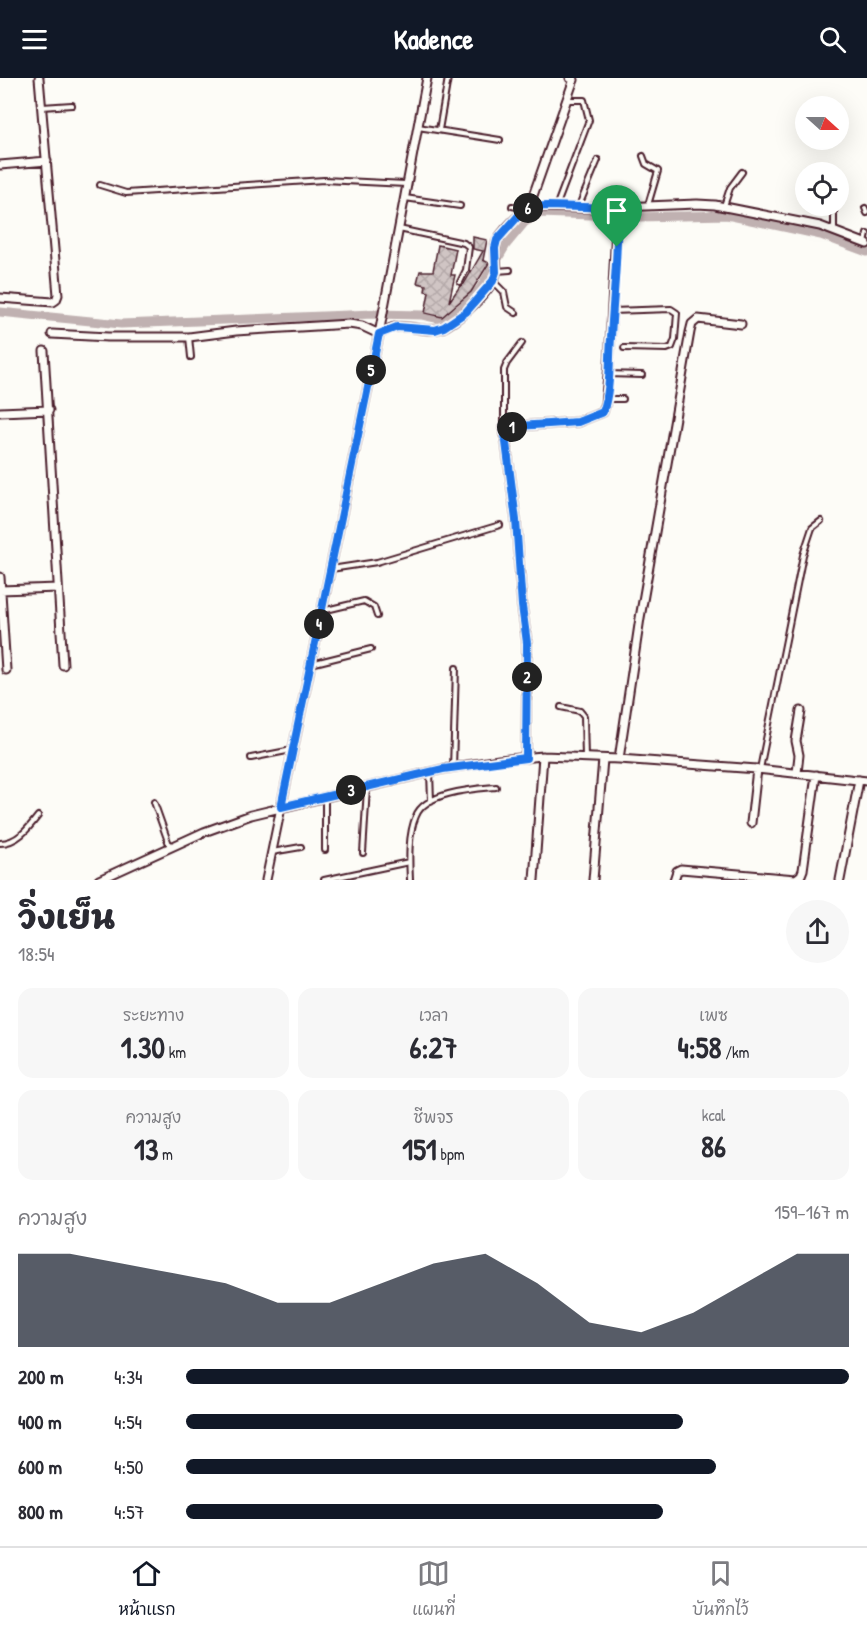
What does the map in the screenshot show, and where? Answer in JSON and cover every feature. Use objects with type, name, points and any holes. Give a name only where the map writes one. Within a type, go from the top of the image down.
[{"type":"street","points":[[0,298],[53,302],[56,300],[48,161],[39,78]]},
{"type":"street","points":[[266,880],[379,334],[427,78]]},
{"type":"street","points":[[52,334],[189,337],[236,331],[349,324],[362,326],[379,334],[397,327],[435,330],[444,327],[466,312],[493,281],[497,240],[528,208],[574,80],[570,78]]},
{"type":"street","points":[[0,165],[48,161]]},
{"type":"street","points":[[528,208],[556,207],[617,211],[697,204],[795,220],[866,243]]},
{"type":"street","points":[[526,758],[527,643],[516,520],[504,427],[578,422],[603,412],[608,374],[617,211]]},
{"type":"street","points":[[619,759],[640,618],[690,332],[698,319],[741,324]]},
{"type":"street","points":[[44,351],[63,665]]},
{"type":"street","points":[[0,412],[49,410]]},
{"type":"street","points":[[0,577],[6,670]]},
{"type":"street","points":[[0,590],[58,588]]},
{"type":"street","points":[[797,773],[799,755],[796,741],[801,711]]},
{"type":"street","points":[[534,880],[543,756]]},
{"type":"street","points":[[99,880],[241,819],[281,807],[430,772],[543,756],[758,769],[863,780],[840,880]]},
{"type":"street","points":[[593,880],[603,759]]},
{"type":"street","points":[[751,823],[758,769]]},
{"type":"street","points":[[674,880],[677,871],[681,869],[796,879],[803,870],[816,775]]},
{"type":"lane","points":[[439,130],[448,78]]},
{"type":"lane","points":[[556,207],[589,120],[584,100],[567,99]]},
{"type":"lane","points":[[42,107],[72,105]]},
{"type":"lane","points":[[418,127],[500,140]]},
{"type":"lane","points":[[644,156],[645,164],[658,171],[647,207]]},
{"type":"lane","points":[[578,208],[598,160]]},
{"type":"lane","points":[[724,207],[730,188],[742,172]]},
{"type":"lane","points":[[100,185],[126,193],[324,180],[407,184]]},
{"type":"lane","points":[[404,198],[460,206]]},
{"type":"lane","points":[[512,206],[528,208]]},
{"type":"lane","points":[[865,208],[867,213]]},
{"type":"lane","points":[[834,216],[834,231]]},
{"type":"lane","points":[[399,228],[464,243],[469,247],[466,270],[460,282]]},
{"type":"lane","points":[[866,243],[867,234]]},
{"type":"lane","points":[[496,268],[510,270]]},
{"type":"lane","points":[[493,281],[504,292],[507,307],[516,313]]},
{"type":"lane","points":[[612,311],[671,309],[677,313],[675,339],[672,347],[667,350],[624,348]]},
{"type":"lane","points":[[189,337],[190,357]]},
{"type":"lane","points":[[504,427],[504,370],[522,343]]},
{"type":"lane","points":[[608,374],[642,375]]},
{"type":"lane","points":[[606,399],[623,399]]},
{"type":"lane","points":[[758,769],[803,555],[812,528],[821,520]]},
{"type":"lane","points":[[330,569],[378,562],[500,525]]},
{"type":"lane","points":[[321,611],[364,601],[374,607],[377,616]]},
{"type":"lane","points":[[311,664],[371,649]]},
{"type":"lane","points":[[453,768],[456,668]]},
{"type":"lane","points":[[561,707],[580,711],[584,716],[585,758]]},
{"type":"lane","points":[[251,758],[293,750]]},
{"type":"lane","points":[[430,772],[431,801]]},
{"type":"lane","points":[[363,853],[367,787]]},
{"type":"lane","points":[[410,880],[409,862],[416,814],[431,801],[463,790],[496,787]]},
{"type":"lane","points":[[325,796],[325,850]]},
{"type":"lane","points":[[154,802],[170,848]]},
{"type":"lane","points":[[0,843],[12,841],[28,829],[38,816]]},
{"type":"lane","points":[[272,852],[301,847]]},
{"type":"lane","points":[[324,880],[409,862]]},
{"type":"building","points":[[473,237],[487,240],[483,260],[489,263],[471,292],[442,317],[425,313],[429,292],[425,291],[426,285],[417,283],[420,271],[433,271],[438,245],[456,249],[451,275],[455,275],[449,302],[464,284],[483,251],[473,249]]},
{"type":"waterway","points":[[0,312],[121,324],[374,314],[422,315],[445,320],[480,289],[506,245],[525,222],[541,213],[639,217],[727,215],[821,235],[867,252]]},
{"type":"route","points":[[529,207],[617,208],[617,247],[609,366],[603,412],[578,422],[504,427],[516,520],[527,643],[526,758],[443,769],[281,807],[379,334],[397,327],[435,330],[444,327],[466,312],[493,281],[496,272],[497,240],[529,207]]}]
